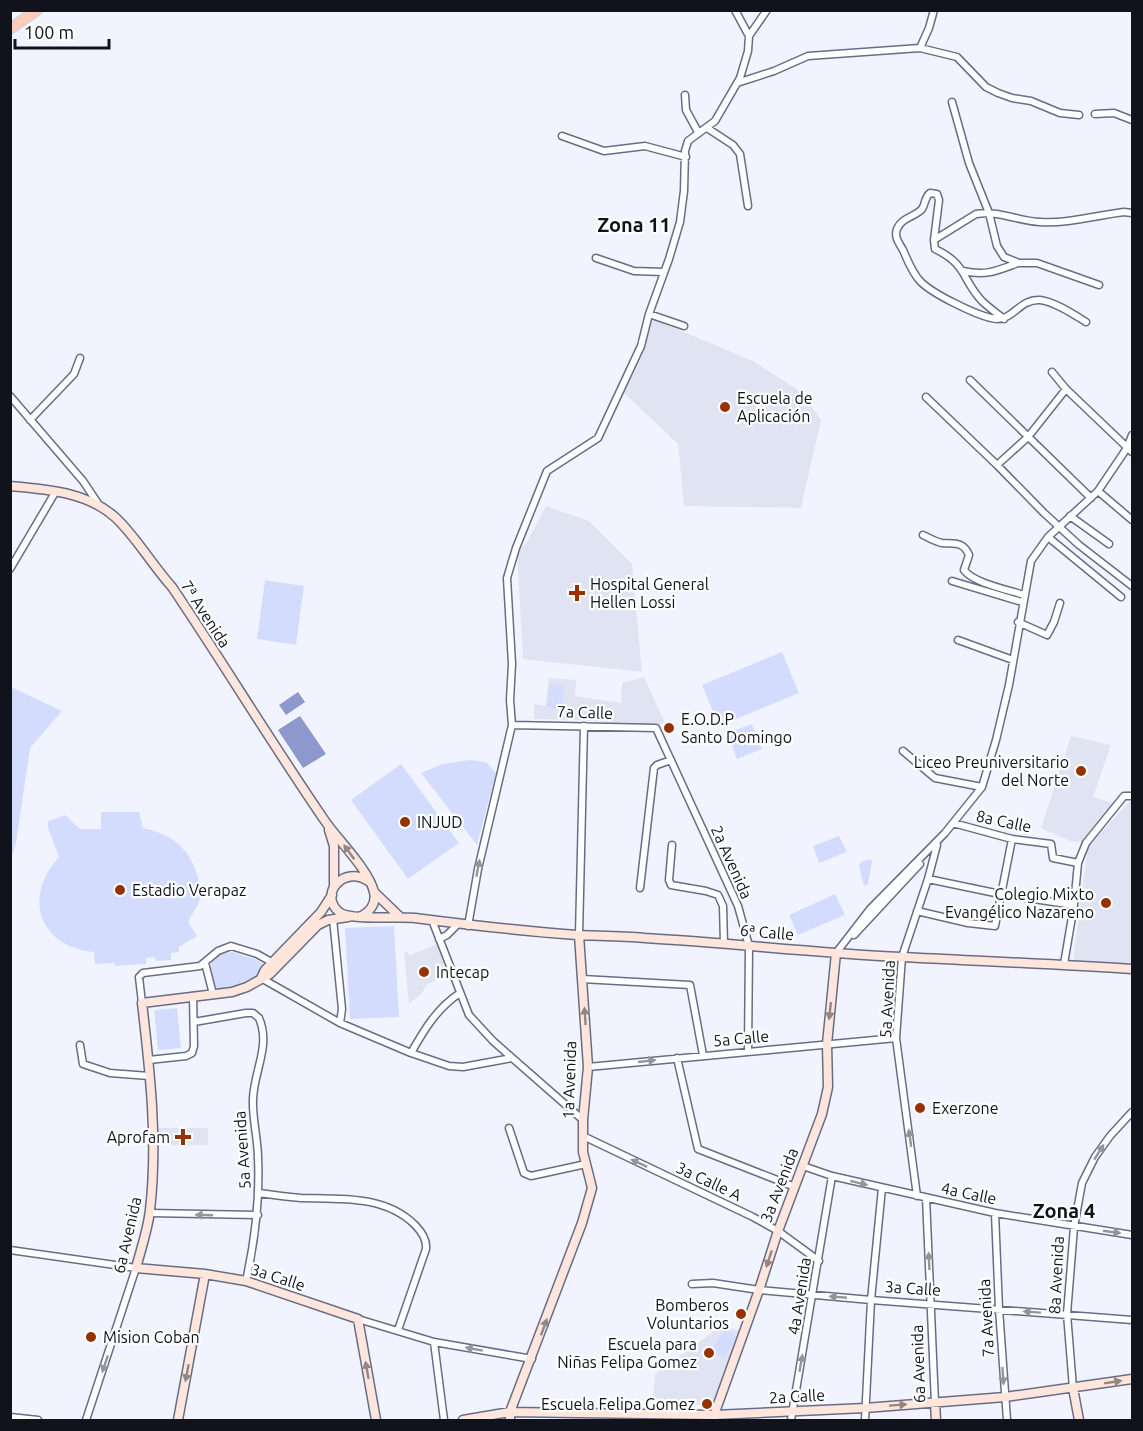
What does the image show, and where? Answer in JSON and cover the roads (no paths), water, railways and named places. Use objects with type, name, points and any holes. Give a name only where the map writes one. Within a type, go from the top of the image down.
[{"type":"main road","points":[[10,28],[37,10]]},
{"type":"main road","name":"7ª Avenida","points":[[10,486],[72,495],[100,507],[116,518],[172,587],[327,824],[356,861],[368,881]]},
{"type":"main road","name":"7ª Avenida","points":[[327,824],[334,846],[333,891]]},
{"type":"main road","points":[[142,1003],[241,990],[270,974],[275,964],[321,912],[333,891],[344,878],[357,876],[368,881],[374,892],[399,916]]},
{"type":"main road","points":[[333,891],[335,907],[343,915],[354,917],[371,908],[374,892]]},
{"type":"main road","name":"6ª Calle","points":[[333,919],[399,916],[468,926],[579,935],[836,953],[1132,969]]},
{"type":"main road","points":[[275,964],[323,922],[333,919]]},
{"type":"main road","name":"1a Avenida","points":[[510,1416],[582,1223],[592,1188],[583,1152],[583,1120],[588,1066],[579,935]]},
{"type":"main road","name":"3a Avenida","points":[[713,1418],[778,1231],[822,1114],[828,1087],[826,1044],[836,953]]},
{"type":"main road","name":"6a Avenida","points":[[136,1268],[150,1213],[153,1158],[149,1060],[142,1003]]},
{"type":"main road","name":"3a Calle","points":[[136,1268],[205,1274],[246,1281],[358,1319]]},
{"type":"main road","points":[[178,1420],[205,1274]]},
{"type":"main road","points":[[358,1319],[376,1420]]},
{"type":"main road","name":"2a Calle","points":[[463,1420],[510,1416],[713,1418],[791,1416],[1005,1397],[1132,1378]]},
{"type":"main road","name":"8a Avenida","points":[[1073,1388],[1079,1420]]},
{"type":"main road","name":"6a Avenida","points":[[935,1403],[936,1420]]},
{"type":"street","points":[[735,10],[749,36]]},
{"type":"street","points":[[468,926],[478,869],[512,725],[510,700],[512,663],[507,578],[516,548],[547,471],[598,438],[641,346],[649,314],[680,222],[688,141],[715,121],[737,83],[748,51],[749,36],[767,10]]},
{"type":"street","points":[[920,48],[934,10]]},
{"type":"street","points":[[737,83],[774,71],[808,56],[920,48],[957,57],[987,87],[998,93],[1031,101],[1060,113],[1079,115]]},
{"type":"street","points":[[685,94],[686,110],[698,132]]},
{"type":"street","points":[[952,102],[969,163],[989,213],[997,246],[1004,257],[1019,263]]},
{"type":"street","points":[[1095,114],[1114,113],[1132,120]]},
{"type":"street","points":[[707,128],[734,145],[740,154],[748,206]]},
{"type":"street","points":[[562,136],[604,151],[645,146],[686,157]]},
{"type":"street","points":[[1004,319],[981,300],[953,259],[935,249],[939,200],[937,194],[930,193],[926,196],[922,209],[904,219],[897,229],[896,238],[916,275],[932,291],[994,319],[1004,319],[1028,301],[1042,300],[1086,322]]},
{"type":"street","points":[[934,240],[976,214],[989,213],[1026,220],[1057,222],[1124,212],[1132,213]]},
{"type":"street","points":[[596,258],[624,269],[664,272]]},
{"type":"street","points":[[963,271],[989,273],[1019,263],[1037,263],[1099,285]]},
{"type":"street","points":[[649,314],[684,326]]},
{"type":"street","points":[[30,420],[74,374],[80,358]]},
{"type":"street","points":[[1052,372],[1066,389],[1130,450]]},
{"type":"street","points":[[970,380],[1091,498]]},
{"type":"street","points":[[997,465],[1028,437],[1066,389]]},
{"type":"street","points":[[10,396],[82,481],[100,507]]},
{"type":"street","points":[[926,397],[1059,527],[1132,586]]},
{"type":"street","points":[[836,953],[937,845],[982,787],[996,740],[1031,561],[1048,537],[1098,491],[1130,450],[1132,435]]},
{"type":"street","points":[[10,569],[56,491]]},
{"type":"street","points":[[1098,491],[1132,520]]},
{"type":"street","points":[[1070,516],[1108,544]]},
{"type":"street","points":[[922,535],[940,543],[958,543],[963,546],[969,555],[964,570],[966,574],[1023,599]]},
{"type":"street","points":[[1048,537],[1121,597]]},
{"type":"street","points":[[952,581],[1023,599]]},
{"type":"street","points":[[1018,622],[1047,635],[1060,603]]},
{"type":"street","points":[[958,640],[1013,660]]},
{"type":"street","name":"7a Calle","points":[[512,725],[656,728]]},
{"type":"street","name":"1a Avenida","points":[[579,935],[584,726]]},
{"type":"street","name":"2a Avenida","points":[[656,728],[738,906],[750,946],[748,1052]]},
{"type":"street","points":[[903,751],[935,778],[982,787]]},
{"type":"street","points":[[640,888],[654,768],[671,760]]},
{"type":"street","points":[[1064,964],[1074,905],[1078,863],[1086,843],[1124,796],[1132,796]]},
{"type":"street","name":"8a Calle","points":[[953,823],[1012,839],[1051,844],[1051,856],[1055,859],[1078,863]]},
{"type":"street","points":[[836,953],[870,909],[945,833]]},
{"type":"street","points":[[917,911],[968,923],[994,926],[1012,839]]},
{"type":"street","points":[[672,845],[669,880],[671,885],[713,892],[718,896],[723,906],[724,944]]},
{"type":"street","name":"5a Avenida","points":[[917,1196],[896,1038],[902,957],[937,845]]},
{"type":"street","points":[[928,879],[1000,894],[1074,905]]},
{"type":"street","points":[[333,919],[342,1009],[340,1023]]},
{"type":"street","points":[[432,920],[469,1015],[493,1041],[583,1120]]},
{"type":"street","points":[[439,939],[447,935],[458,924]]},
{"type":"street","points":[[213,994],[205,963],[218,951],[231,946],[257,954],[275,964]]},
{"type":"street","name":"6a Avenida","points":[[142,1003],[139,977],[146,972],[196,967],[205,963]]},
{"type":"street","points":[[261,978],[340,1023],[411,1053],[449,1066],[512,1058]]},
{"type":"street","points":[[582,979],[690,985],[703,1055]]},
{"type":"street","points":[[411,1053],[428,1024],[450,1000],[460,993]]},
{"type":"street","points":[[149,1060],[192,1053],[193,996]]},
{"type":"street","name":"5a Avenida","points":[[194,1022],[253,1013],[259,1018],[263,1030],[263,1048],[253,1104],[258,1140],[258,1215],[246,1281]]},
{"type":"street","name":"5a Calle","points":[[588,1066],[896,1038]]},
{"type":"street","points":[[80,1045],[83,1064],[110,1073],[149,1076]]},
{"type":"street","points":[[677,1058],[697,1147],[795,1187]]},
{"type":"street","name":"8a Avenida","points":[[1073,1388],[1067,1314],[1074,1227],[1082,1183],[1095,1157],[1132,1112]]},
{"type":"street","points":[[509,1128],[526,1175],[586,1164]]},
{"type":"street","name":"3a Calle A","points":[[583,1136],[753,1217],[778,1231],[819,1261]]},
{"type":"street","name":"4a Calle","points":[[803,1166],[832,1176],[995,1213],[1132,1235]]},
{"type":"street","name":"4a Avenida","points":[[791,1416],[832,1176]]},
{"type":"street","points":[[865,1420],[871,1300],[882,1188]]},
{"type":"street","points":[[259,1193],[300,1198],[332,1197],[380,1205],[396,1210],[417,1227],[425,1237],[426,1249],[398,1330]]},
{"type":"street","name":"6a Avenida","points":[[926,1198],[935,1403]]},
{"type":"street","points":[[150,1213],[258,1215]]},
{"type":"street","name":"7a Avenida","points":[[995,1213],[1007,1420]]},
{"type":"street","name":"3a Calle","points":[[10,1250],[136,1268]]},
{"type":"street","name":"6a Avenida","points":[[86,1420],[136,1268]]},
{"type":"street","name":"3a Calle","points":[[692,1284],[713,1283],[813,1295],[1132,1320]]},
{"type":"street","name":"3a Calle","points":[[358,1319],[434,1341],[532,1359]]},
{"type":"street","points":[[434,1341],[444,1420]]},
{"type":"street","points":[[10,1417],[38,1420]]},
{"type":"place","name":"Escuela de Aplicación","points":[[725,407]]},
{"type":"place","name":"Hospital General Hellen Lossi","points":[[577,593]]},
{"type":"place","name":"E.O.D.P Santo Domingo","points":[[669,728]]},
{"type":"place","name":"Liceo Preuniversitario del Norte","points":[[1081,771]]},
{"type":"place","name":"INJUD","points":[[405,822]]},
{"type":"place","name":"Estadio Verapaz","points":[[120,890]]},
{"type":"place","name":"Colegio Mixto Evangélico Nazareno","points":[[1106,903]]},
{"type":"place","name":"Intecap","points":[[424,972]]},
{"type":"place","name":"Exerzone","points":[[920,1108]]},
{"type":"place","name":"Aprofam","points":[[183,1137]]},
{"type":"place","name":"Bomberos Voluntarios","points":[[741,1314]]},
{"type":"place","name":"Mision Coban","points":[[91,1337]]},
{"type":"place","name":"Escuela para Niñas Felipa Gomez","points":[[709,1353]]},
{"type":"place","name":"Escuela Felipa Gomez","points":[[707,1404]]},
{"type":"district","name":"Zona 11","points":[[634,225]]},
{"type":"district","name":"Zona 4","points":[[1064,1211]]}]
